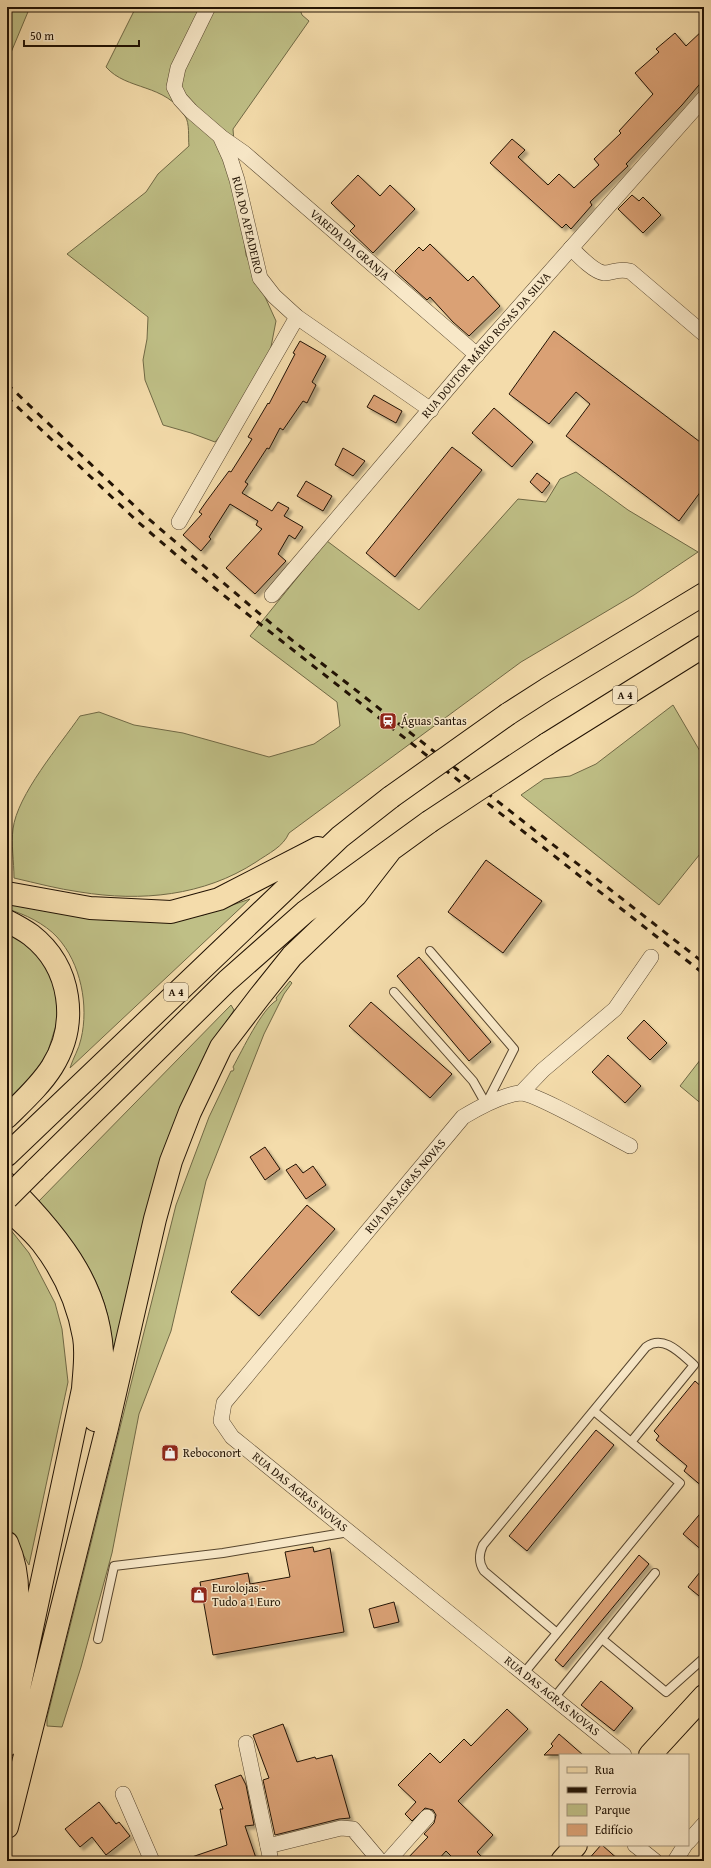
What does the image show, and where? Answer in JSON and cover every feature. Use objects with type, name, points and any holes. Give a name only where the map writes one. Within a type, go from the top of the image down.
[{"type":"main road","name":"A 4","points":[[11,1152],[340,836],[391,797],[508,714],[704,594]]},
{"type":"main road","name":"A 4","points":[[7,1198],[227,981],[305,912],[390,852],[429,822],[546,744],[704,646]]},
{"type":"main road","points":[[7,893],[90,908],[117,911],[171,912],[219,899],[340,836]]},
{"type":"main road","points":[[7,1827],[107,1428],[155,1219],[171,1161],[190,1112],[221,1047],[260,996],[292,956],[356,895],[390,852]]},
{"type":"main road","points":[[7,921],[31,935],[53,959],[67,991],[69,1013],[65,1040],[52,1067],[7,1118]]},
{"type":"main road","points":[[7,1184],[37,1215],[67,1252],[89,1293],[101,1339],[102,1375],[94,1426],[76,1510],[84,1520]]},
{"type":"main road","points":[[7,1208],[41,1242],[58,1265],[70,1290],[78,1314],[84,1337],[85,1360],[83,1389],[7,1745]]},
{"type":"main road","points":[[7,1543],[18,1585],[17,1624],[7,1668]]},
{"type":"main road","points":[[651,1754],[704,1696]]},
{"type":"main road","points":[[562,1861],[575,1846]]},
{"type":"street","name":"RUA DO APEADEIRO","points":[[208,7],[178,68],[174,87],[180,99],[191,111],[220,136],[237,180],[260,278],[274,296],[297,317],[431,410]]},
{"type":"street","name":"RUA DOUTOR MÁRIO ROSAS DA SILVA","points":[[272,595],[477,355],[704,98]]},
{"type":"street","name":"VAREDA DA GRANJA","points":[[220,136],[244,153],[477,355]]},
{"type":"street","points":[[571,248],[595,269],[604,273],[622,269],[630,271],[704,334]]},
{"type":"street","points":[[179,522],[297,317]]},
{"type":"street","name":"RUA DAS AGRAS NOVAS","points":[[623,1754],[232,1437],[221,1421],[224,1403],[463,1117],[486,1104],[520,1093],[543,1070],[615,1009],[650,957]]},
{"type":"street","points":[[520,1093],[551,1104],[630,1146]]},
{"type":"street","points":[[246,1743],[271,1861]]},
{"type":"street","points":[[122,1794],[152,1861]]},
{"type":"street","points":[[388,1861],[427,1817]]},
{"type":"street","points":[[689,1841],[704,1824]]},
{"type":"street","points":[[268,1846],[341,1828],[353,1829],[380,1861]]},
{"type":"street","points":[[635,1846],[655,1861]]},
{"type":"street","points":[[675,1861],[684,1846]]},
{"type":"lane","points":[[430,951],[514,1049],[486,1104]]},
{"type":"lane","points":[[394,992],[473,1081],[486,1104]]},
{"type":"lane","points":[[557,1633],[487,1574],[480,1563],[480,1554],[483,1545],[646,1347],[653,1343],[667,1344],[694,1365],[631,1442]]},
{"type":"lane","points":[[524,1674],[680,1483],[594,1411]]},
{"type":"lane","points":[[98,1639],[114,1566],[223,1553],[349,1532]]},
{"type":"lane","points":[[554,1698],[655,1574]]},
{"type":"lane","points":[[602,1639],[666,1692],[704,1658]]},
{"type":"green space","points":[[7,7],[30,7],[7,62]]},
{"type":"green space","points":[[136,7],[299,7],[302,15],[309,21],[233,129],[238,196],[246,255],[276,321],[270,352],[248,404],[215,442],[163,425],[145,380],[143,360],[147,339],[148,317],[67,254],[146,192],[158,174],[189,146],[187,119],[177,105],[157,92],[124,80],[115,75],[106,67]]},
{"type":"green space","points":[[576,472],[628,510],[698,552],[634,595],[521,662],[289,833],[283,842],[275,849],[236,873],[194,889],[171,894],[149,896],[103,895],[80,892],[55,888],[14,878],[12,835],[16,816],[22,801],[40,771],[80,716],[99,712],[134,725],[183,733],[269,757],[314,744],[340,726],[337,702],[250,636],[327,541],[419,610],[518,499],[546,502],[560,479]]},
{"type":"green space","points":[[673,705],[704,758],[704,849],[659,905],[521,795],[544,779],[570,776],[596,764]]},
{"type":"green space","points":[[250,899],[70,1068],[80,1043],[84,1013],[81,985],[77,972],[65,947],[52,932],[34,920],[7,909],[7,902],[167,920],[203,915]]},
{"type":"green space","points":[[7,933],[25,942],[46,966],[58,992],[57,1022],[48,1051],[36,1073],[7,1107]]},
{"type":"green space","points":[[290,981],[292,983],[284,994],[264,1034],[206,1181],[171,1331],[139,1414],[112,1553],[81,1667],[62,1727],[47,1726],[47,1718],[176,1205],[209,1117],[231,1071],[234,1069],[233,1067],[259,1021],[271,1005],[277,1000],[276,998]]},
{"type":"green space","points":[[231,1005],[234,1010],[206,1054],[112,1359],[110,1326],[104,1304],[91,1272],[72,1242],[37,1203]]},
{"type":"green space","points":[[704,1055],[704,1106],[680,1086]]},
{"type":"green space","points":[[10,1229],[29,1253],[55,1303],[62,1329],[68,1382],[29,1565],[7,1526],[7,1233]]},
{"type":"building","points":[[704,29],[704,79],[682,105],[626,164],[628,166],[590,202],[592,205],[571,229],[566,224],[562,228],[490,163],[512,139],[525,150],[518,157],[548,185],[559,174],[574,188],[599,165],[594,159],[621,133],[619,131],[653,94],[635,73],[659,52],[656,49],[675,33],[686,46]]},
{"type":"building","points":[[358,175],[380,196],[390,185],[415,209],[373,253],[350,231],[355,226],[331,203]]},
{"type":"building","points":[[632,195],[639,201],[643,197],[661,215],[643,233],[618,209]]},
{"type":"building","points":[[430,244],[468,281],[473,276],[500,306],[469,336],[453,322],[430,297],[427,300],[395,271],[419,247],[423,251]]},
{"type":"building","points":[[554,331],[704,445],[704,487],[679,521],[566,436],[590,404],[576,392],[549,424],[509,394]]},
{"type":"building","points":[[300,341],[326,356],[312,382],[316,385],[307,403],[303,401],[283,430],[280,428],[269,449],[267,448],[245,482],[248,484],[242,493],[272,511],[278,502],[289,508],[284,516],[303,527],[295,539],[289,535],[278,554],[286,561],[255,594],[226,568],[262,529],[256,525],[258,521],[230,504],[209,537],[211,539],[201,551],[183,535],[202,514],[199,512],[229,471],[231,472],[252,439],[248,437],[268,403],[269,404],[295,354],[293,353]]},
{"type":"building","points":[[374,395],[402,411],[396,423],[367,407]]},
{"type":"building","points":[[494,408],[533,442],[512,467],[472,433]]},
{"type":"building","points":[[452,447],[482,470],[395,577],[366,553]]},
{"type":"building","points":[[343,448],[365,461],[353,476],[335,465]]},
{"type":"building","points":[[537,473],[550,483],[542,493],[530,482]]},
{"type":"building","points":[[306,481],[332,496],[323,511],[297,496]]},
{"type":"building","points":[[486,860],[542,901],[503,953],[448,912]]},
{"type":"building","points":[[419,957],[491,1042],[469,1061],[397,976]]},
{"type":"building","points":[[371,1002],[452,1074],[430,1098],[349,1026]]},
{"type":"building","points":[[644,1020],[667,1043],[650,1060],[627,1038]]},
{"type":"building","points":[[608,1055],[641,1086],[625,1103],[592,1072]]},
{"type":"building","points":[[265,1147],[280,1169],[265,1180],[250,1157]]},
{"type":"building","points":[[296,1164],[303,1173],[313,1166],[326,1185],[306,1199],[286,1170]]},
{"type":"building","points":[[307,1205],[335,1229],[259,1316],[231,1292]]},
{"type":"building","points":[[695,1381],[704,1389],[704,1488],[684,1471],[687,1466],[656,1440],[659,1436],[654,1431]]},
{"type":"building","points":[[596,1430],[614,1445],[527,1551],[509,1536]]},
{"type":"building","points":[[704,1509],[704,1552],[683,1534]]},
{"type":"building","points":[[313,1547],[314,1552],[330,1548],[344,1632],[213,1655],[200,1582],[248,1573],[250,1584],[290,1577],[285,1552]]},
{"type":"building","points":[[639,1555],[649,1564],[563,1667],[555,1660]]},
{"type":"building","points":[[704,1567],[704,1600],[688,1587]]},
{"type":"building","points":[[394,1602],[399,1622],[374,1628],[369,1609]]},
{"type":"building","points":[[601,1681],[633,1708],[614,1731],[581,1705]]},
{"type":"building","points":[[507,1709],[528,1729],[458,1801],[493,1835],[477,1852],[486,1861],[456,1861],[446,1851],[437,1861],[405,1861],[428,1837],[424,1834],[434,1823],[436,1815],[433,1810],[425,1808],[412,1821],[405,1814],[416,1802],[398,1785],[430,1753],[440,1763],[464,1739],[471,1746]]},
{"type":"building","points":[[283,1724],[297,1762],[315,1757],[316,1759],[332,1755],[350,1818],[339,1819],[275,1835],[263,1780],[269,1778],[253,1735]]},
{"type":"building","points":[[559,1734],[582,1754],[544,1755],[553,1746],[551,1744]]},
{"type":"building","points":[[241,1775],[246,1785],[254,1825],[245,1826],[257,1861],[186,1861],[186,1859],[227,1845],[220,1809],[223,1809],[215,1785]]},
{"type":"building","points":[[99,1802],[116,1824],[119,1822],[130,1836],[106,1855],[92,1837],[80,1847],[65,1829]]},
{"type":"building","points":[[600,1846],[603,1846],[620,1861],[587,1861]]},
{"type":"waterway","points":[[7,635],[9,636],[7,642]]},
{"type":"railway","points":[[7,384],[144,515],[274,626],[704,963]]},
{"type":"railway","points":[[7,397],[138,522],[217,590],[704,974]]},
{"type":"place","name":"Águas Santas","points":[[388,721]]},
{"type":"place","name":"Reboconort","points":[[170,1453]]},
{"type":"place","name":"Eurolojas - Tudo a 1 Euro","points":[[199,1595]]}]
